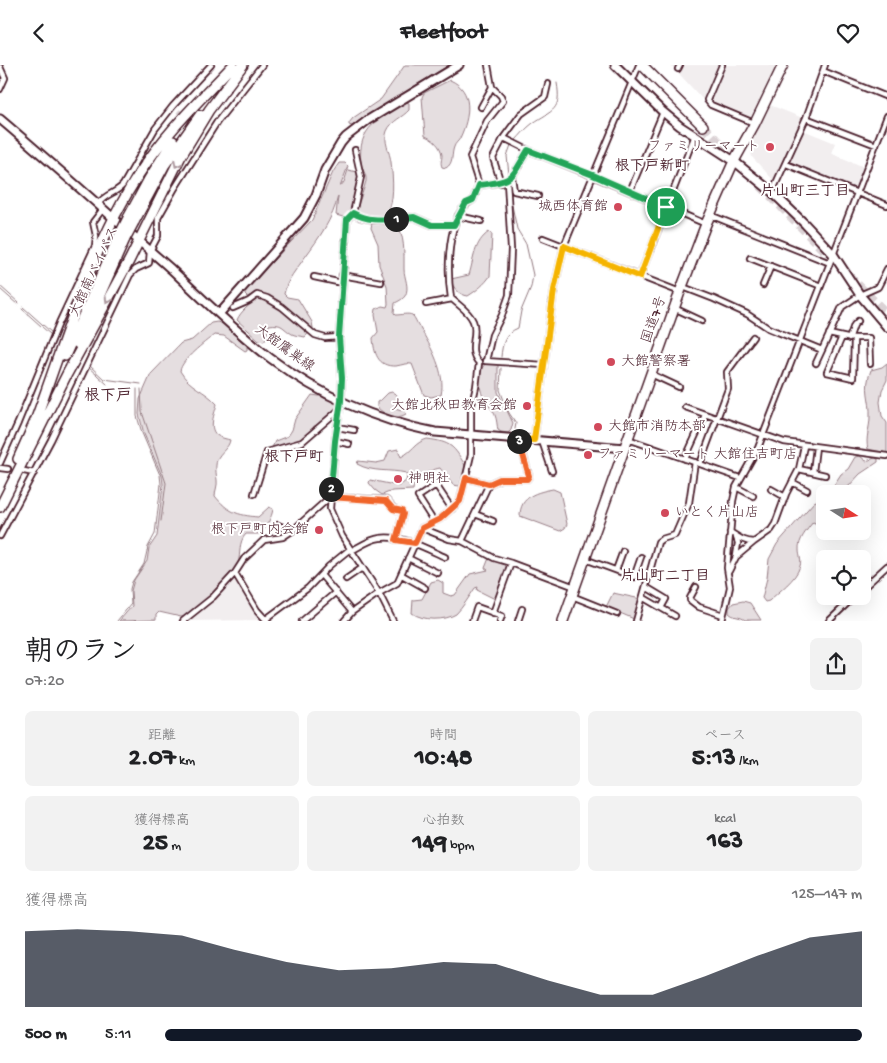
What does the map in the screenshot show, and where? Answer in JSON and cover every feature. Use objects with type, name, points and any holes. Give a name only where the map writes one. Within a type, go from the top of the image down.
[{"type":"highway","points":[[34,424],[82,294],[113,219],[140,172],[161,143],[182,118],[233,65]]},
{"type":"highway","name":"大館南バイパス","points":[[0,495],[149,179],[172,142],[233,65]]},
{"type":"highway","points":[[34,440],[189,142],[209,110],[242,65]]},
{"type":"highway","name":"大館南バイパス","points":[[131,220],[176,147],[242,65]]},
{"type":"highway","points":[[646,65],[703,127]]},
{"type":"highway","name":"国道7号","points":[[563,621],[674,308],[708,219],[734,161],[783,65]]},
{"type":"highway","points":[[639,67],[680,103]]},
{"type":"highway","name":"大館南バイパス","points":[[0,507],[34,440],[122,238]]},
{"type":"street","points":[[0,463],[59,323],[94,246],[96,236],[93,222],[100,206],[106,195],[123,185],[151,135],[211,65]]},
{"type":"street","points":[[0,536],[34,473],[130,275],[136,269],[148,263],[150,251],[158,236],[157,223],[160,214],[186,169],[262,65]]},
{"type":"street","points":[[220,313],[304,218],[332,158],[346,137],[368,120],[460,65]]},
{"type":"street","points":[[344,621],[352,612],[397,583],[422,528],[434,522],[460,501],[466,478],[471,455],[471,408],[479,363],[472,345],[475,326],[473,319],[452,299],[448,278],[454,225],[466,203],[473,200],[479,185],[470,157],[488,121],[503,101],[501,96],[492,87],[488,65]]},
{"type":"street","points":[[615,65],[663,112],[734,161],[772,192],[833,254],[860,295],[887,327]]},
{"type":"street","points":[[722,65],[707,101],[711,105],[755,123]]},
{"type":"street","points":[[772,192],[806,118],[825,65]]},
{"type":"street","points":[[0,67],[5,78],[0,89]]},
{"type":"street","points":[[552,471],[538,440],[544,365],[554,290],[564,246],[639,67]]},
{"type":"street","points":[[823,71],[887,97]]},
{"type":"street","points":[[486,361],[492,335],[502,315],[508,295],[511,249],[504,182],[493,158],[521,114],[545,97],[548,84]]},
{"type":"street","points":[[481,107],[492,87]]},
{"type":"street","points":[[174,106],[178,111]]},
{"type":"street","points":[[630,191],[663,112]]},
{"type":"street","points":[[696,587],[690,600],[723,618],[730,593],[728,573],[730,532],[736,487],[763,435],[887,115]]},
{"type":"street","points":[[806,118],[876,145]]},
{"type":"street","name":"大館鷹巣線","points":[[0,119],[269,357],[309,384],[341,401],[412,427],[435,432],[625,448]]},
{"type":"street","points":[[202,132],[208,137]]},
{"type":"street","points":[[640,277],[695,135]]},
{"type":"street","points":[[504,138],[528,150],[593,175],[666,207],[708,219],[830,263]]},
{"type":"street","points":[[355,149],[362,177],[353,213],[347,219],[339,337],[342,378],[341,401],[335,441],[330,509],[350,550],[379,593],[393,621]]},
{"type":"street","points":[[479,185],[504,182],[512,177],[528,150]]},
{"type":"street","points":[[786,165],[887,205]]},
{"type":"street","points":[[512,177],[516,193],[538,196]]},
{"type":"street","points":[[353,213],[360,217],[374,220],[414,217],[432,225],[454,225]]},
{"type":"street","points":[[458,216],[481,221]]},
{"type":"street","points":[[543,238],[640,277],[714,299],[747,314],[768,328],[822,350]]},
{"type":"street","points":[[750,258],[821,286]]},
{"type":"street","points":[[763,285],[771,266]]},
{"type":"street","points":[[816,363],[842,307],[860,295],[878,287],[887,270]]},
{"type":"street","points":[[342,275],[381,282]]},
{"type":"street","points":[[314,277],[342,283]]},
{"type":"street","points":[[233,308],[257,295],[267,298],[282,307],[315,335],[324,338],[339,337]]},
{"type":"street","points":[[426,304],[452,299]]},
{"type":"street","points":[[674,308],[702,321]]},
{"type":"street","points":[[842,337],[827,372],[853,378],[852,339],[854,325],[858,321]]},
{"type":"street","points":[[829,334],[852,339],[869,338],[870,364]]},
{"type":"street","points":[[636,621],[644,598],[658,542],[675,535],[689,503],[698,463],[728,389],[727,372],[753,337]]},
{"type":"street","points":[[479,363],[486,361],[544,365]]},
{"type":"street","points":[[39,373],[48,374]]},
{"type":"street","points":[[651,374],[679,387]]},
{"type":"street","points":[[69,377],[80,378]]},
{"type":"street","points":[[685,407],[716,420],[784,442],[887,456]]},
{"type":"street","points":[[254,494],[267,452],[302,442],[340,409]]},
{"type":"street","points":[[685,459],[705,415]]},
{"type":"street","points":[[337,427],[354,431]]},
{"type":"street","points":[[466,478],[489,484],[500,479],[527,479],[529,476],[519,439]]},
{"type":"street","points":[[628,439],[740,478]]},
{"type":"street","points":[[335,441],[350,444]]},
{"type":"street","points":[[736,557],[771,530],[775,524],[785,497],[799,469],[804,446]]},
{"type":"street","points":[[813,473],[816,447]]},
{"type":"street","points":[[0,467],[8,469]]},
{"type":"street","points":[[799,469],[825,475]]},
{"type":"street","points":[[24,471],[34,473]]},
{"type":"street","points":[[792,482],[807,490]]},
{"type":"street","points":[[462,541],[489,484]]},
{"type":"street","points":[[434,522],[418,497],[436,485],[452,509]]},
{"type":"street","points":[[736,487],[753,496]]},
{"type":"street","points":[[771,489],[785,497]]},
{"type":"street","points":[[183,621],[213,597],[235,573],[244,559],[264,540],[283,537],[330,497],[367,498],[387,501],[393,509],[402,511],[403,514],[396,540]]},
{"type":"street","points":[[475,514],[493,521]]},
{"type":"street","points":[[278,525],[292,531]]},
{"type":"street","points":[[422,528],[450,539],[462,541],[494,558],[575,587]]},
{"type":"street","points":[[730,532],[747,542],[754,542]]},
{"type":"street","points":[[728,573],[736,557],[738,543],[735,535]]},
{"type":"street","points":[[235,573],[257,610],[266,620],[308,588],[350,550],[378,538],[415,543],[445,557]]},
{"type":"street","points":[[616,570],[623,551]]},
{"type":"street","points":[[585,559],[634,577],[641,557]]},
{"type":"street","points":[[408,558],[438,573]]},
{"type":"street","points":[[493,613],[511,563]]},
{"type":"street","points":[[871,581],[887,566]]},
{"type":"street","points":[[346,579],[362,569]]},
{"type":"street","points":[[321,575],[352,612]]},
{"type":"street","points":[[402,575],[425,587]]},
{"type":"street","points":[[646,587],[666,599],[661,608]]},
{"type":"street","points":[[302,621],[336,592]]},
{"type":"street","points":[[572,596],[617,613]]},
{"type":"street","points":[[644,598],[674,615]]},
{"type":"street","points":[[829,621],[846,605]]},
{"type":"street","points":[[472,621],[477,607],[502,616],[500,621]]},
{"type":"street","points":[[518,621],[522,609]]},
{"type":"shaded area","points":[[405,65],[449,65],[352,126],[349,125],[353,118],[381,99]]},
{"type":"shaded area","points":[[720,65],[705,102],[672,66]]},
{"type":"shaded area","points":[[725,65],[776,65],[751,117],[712,102]]},
{"type":"shaded area","points":[[450,80],[463,90],[468,105],[468,113],[463,130],[455,144],[449,166],[446,168],[442,167],[442,155],[438,146],[434,141],[425,136],[422,97],[424,93]]},
{"type":"shaded area","points":[[406,102],[409,103],[409,110],[392,124],[386,135],[393,183],[389,211],[386,217],[375,218],[359,213],[357,210],[366,181],[361,163],[363,140],[372,125]]},
{"type":"shaded area","points":[[770,105],[805,119],[775,182],[752,157],[750,147]]},
{"type":"shaded area","points":[[803,130],[835,143],[831,153],[864,167],[855,191],[791,165],[790,161]]},
{"type":"shaded area","points":[[339,163],[345,163],[348,166],[340,187],[348,170],[357,172],[358,184],[354,203],[348,214],[343,217],[336,215],[338,196],[333,213],[325,228],[293,274],[284,294],[287,297],[298,299],[312,322],[313,328],[305,337],[292,334],[280,325],[269,325],[264,341],[259,340],[237,320],[244,310],[260,295],[259,292],[247,297],[245,295],[246,289],[312,220],[333,172]]},
{"type":"shaded area","points":[[391,220],[396,222],[399,227],[402,239],[404,272],[407,286],[405,296],[395,303],[394,313],[396,315],[410,314],[413,316],[429,343],[437,360],[441,378],[441,395],[431,397],[424,395],[412,364],[390,366],[385,364],[378,358],[374,348],[373,338],[378,332],[375,315],[376,309],[382,306],[387,307],[388,304],[387,286],[379,265],[378,244],[371,228],[372,223],[385,224]]},
{"type":"shaded area","points":[[489,232],[492,234],[490,276],[483,285],[468,296],[462,294],[457,291],[451,279],[469,275],[477,246]]},
{"type":"shaded area","points":[[211,323],[223,324],[247,346],[247,350],[245,351],[224,336],[214,335],[189,356],[180,371],[188,381],[217,404],[212,425],[213,429],[218,436],[230,440],[217,460],[215,496],[224,506],[239,514],[258,517],[269,507],[273,509],[266,526],[260,534],[246,534],[243,537],[238,563],[234,571],[215,592],[186,616],[181,617],[159,612],[156,615],[156,620],[119,621],[132,606],[131,591],[134,580],[147,561],[149,548],[157,536],[163,484],[162,476],[144,434],[139,414],[140,399],[151,374],[181,343],[192,340]]},
{"type":"shaded area","points":[[487,363],[498,364],[498,392],[513,423],[508,433],[498,430],[494,413],[482,395],[479,379],[481,370]]},
{"type":"shaded area","points":[[887,363],[887,380],[882,390],[880,402],[882,416],[887,423],[887,453],[868,449],[870,410],[867,389],[871,370],[882,367]]},
{"type":"shaded area","points":[[392,392],[397,395],[398,400],[395,408],[405,411],[406,414],[394,417],[384,413],[377,407],[377,402]]},
{"type":"shaded area","points":[[312,395],[332,398],[337,401],[337,405],[330,417],[314,426],[311,432],[302,440],[272,448],[275,441],[288,436],[295,419]]},
{"type":"shaded area","points":[[427,439],[447,444],[458,454],[466,467],[459,486],[453,485],[440,468],[419,478],[413,490],[392,491],[382,495],[369,483],[370,480],[399,486],[406,481],[406,473],[369,469],[357,464],[358,461],[376,463],[385,461],[389,451],[398,449],[401,457]]},
{"type":"shaded area","points":[[860,456],[866,461],[875,458],[878,459],[878,462],[860,474],[850,485],[834,485],[841,474],[848,469],[855,457]]},
{"type":"shaded area","points":[[553,489],[560,492],[567,524],[565,528],[560,531],[520,516],[526,499]]},
{"type":"shaded area","points":[[816,501],[816,524],[813,522],[803,535],[799,546],[801,562],[798,571],[787,585],[769,601],[765,602],[762,598],[769,559],[777,544]]},
{"type":"shaded area","points":[[489,558],[505,563],[507,566],[495,599],[477,590],[478,587],[475,588],[456,614],[446,618],[428,619],[412,613],[413,600],[422,599],[431,582],[438,580],[443,583],[443,593],[451,596],[455,595],[470,574],[488,570],[485,568]]},
{"type":"shaded area","points":[[235,576],[255,611],[263,620],[185,621],[226,587]]},
{"type":"shaded area","points":[[613,593],[641,599],[634,619],[606,607]]},
{"type":"shaded area","points":[[743,601],[750,603],[761,620],[745,620],[729,613],[729,608],[733,603]]},
{"type":"waterway","points":[[515,141],[530,125],[557,105],[557,83]]},
{"type":"waterway","points":[[509,175],[507,156],[511,145]]},
{"type":"waterway","points":[[501,357],[505,339],[518,328],[521,311],[531,287],[533,275],[526,244],[517,229],[510,196]]},
{"type":"waterway","points":[[0,286],[19,303]]},
{"type":"waterway","points":[[0,289],[18,305]]},
{"type":"waterway","points":[[23,307],[52,333]]},
{"type":"waterway","points":[[22,309],[51,335]]},
{"type":"waterway","points":[[90,366],[104,379],[141,384]]},
{"type":"waterway","points":[[88,367],[107,384]]},
{"type":"waterway","points":[[501,368],[500,390],[509,413],[516,423],[515,429]]},
{"type":"waterway","points":[[117,621],[131,604],[130,589],[132,582],[144,564],[148,547],[155,534],[161,484],[160,475],[142,433],[137,416],[137,389]]},
{"type":"waterway","points":[[141,389],[142,412],[166,483],[161,521]]},
{"type":"tunnel","points":[[178,111],[202,132]]},
{"type":"tunnel","points":[[703,126],[738,162]]},
{"type":"tunnel","points":[[761,186],[837,264]]},
{"type":"tunnel","points":[[848,275],[887,314]]},
{"type":"place","name":"ファミリーマート","points":[[770,147]]},
{"type":"place","name":"城西体育館","points":[[618,207]]},
{"type":"place","name":"大館警察署","points":[[611,362]]},
{"type":"place","name":"大館北秋田教育会館","points":[[527,406]]},
{"type":"place","name":"大館市消防本部","points":[[598,427]]},
{"type":"place","name":"ファミリーマート 大館住吉町店","points":[[588,455]]},
{"type":"place","name":"神明社","points":[[398,479]]},
{"type":"place","name":"いとく片山店","points":[[665,513]]},
{"type":"place","name":"根下戸町内会館","points":[[319,530]]},
{"type":"district","name":"根下戸新町","points":[[652,167]]},
{"type":"district","name":"片山町三丁目","points":[[805,192]]},
{"type":"district","name":"根下戸","points":[[108,397]]},
{"type":"district","name":"根下戸町","points":[[294,458]]},
{"type":"district","name":"片山町二丁目","points":[[665,577]]},
{"type":"route","points":[[528,150],[593,175],[666,207],[640,277],[564,246],[554,290],[534,440],[519,439],[529,476],[527,479],[500,479],[489,484],[466,478],[460,501],[440,519],[422,528],[415,543],[396,540],[403,514],[402,511],[393,509],[387,501],[367,498],[330,497],[341,401],[342,378],[339,337],[342,273],[347,219],[353,213],[360,217],[374,220],[414,217],[432,225],[454,225],[466,203],[473,200],[479,185],[507,181],[512,177],[528,150]]}]
